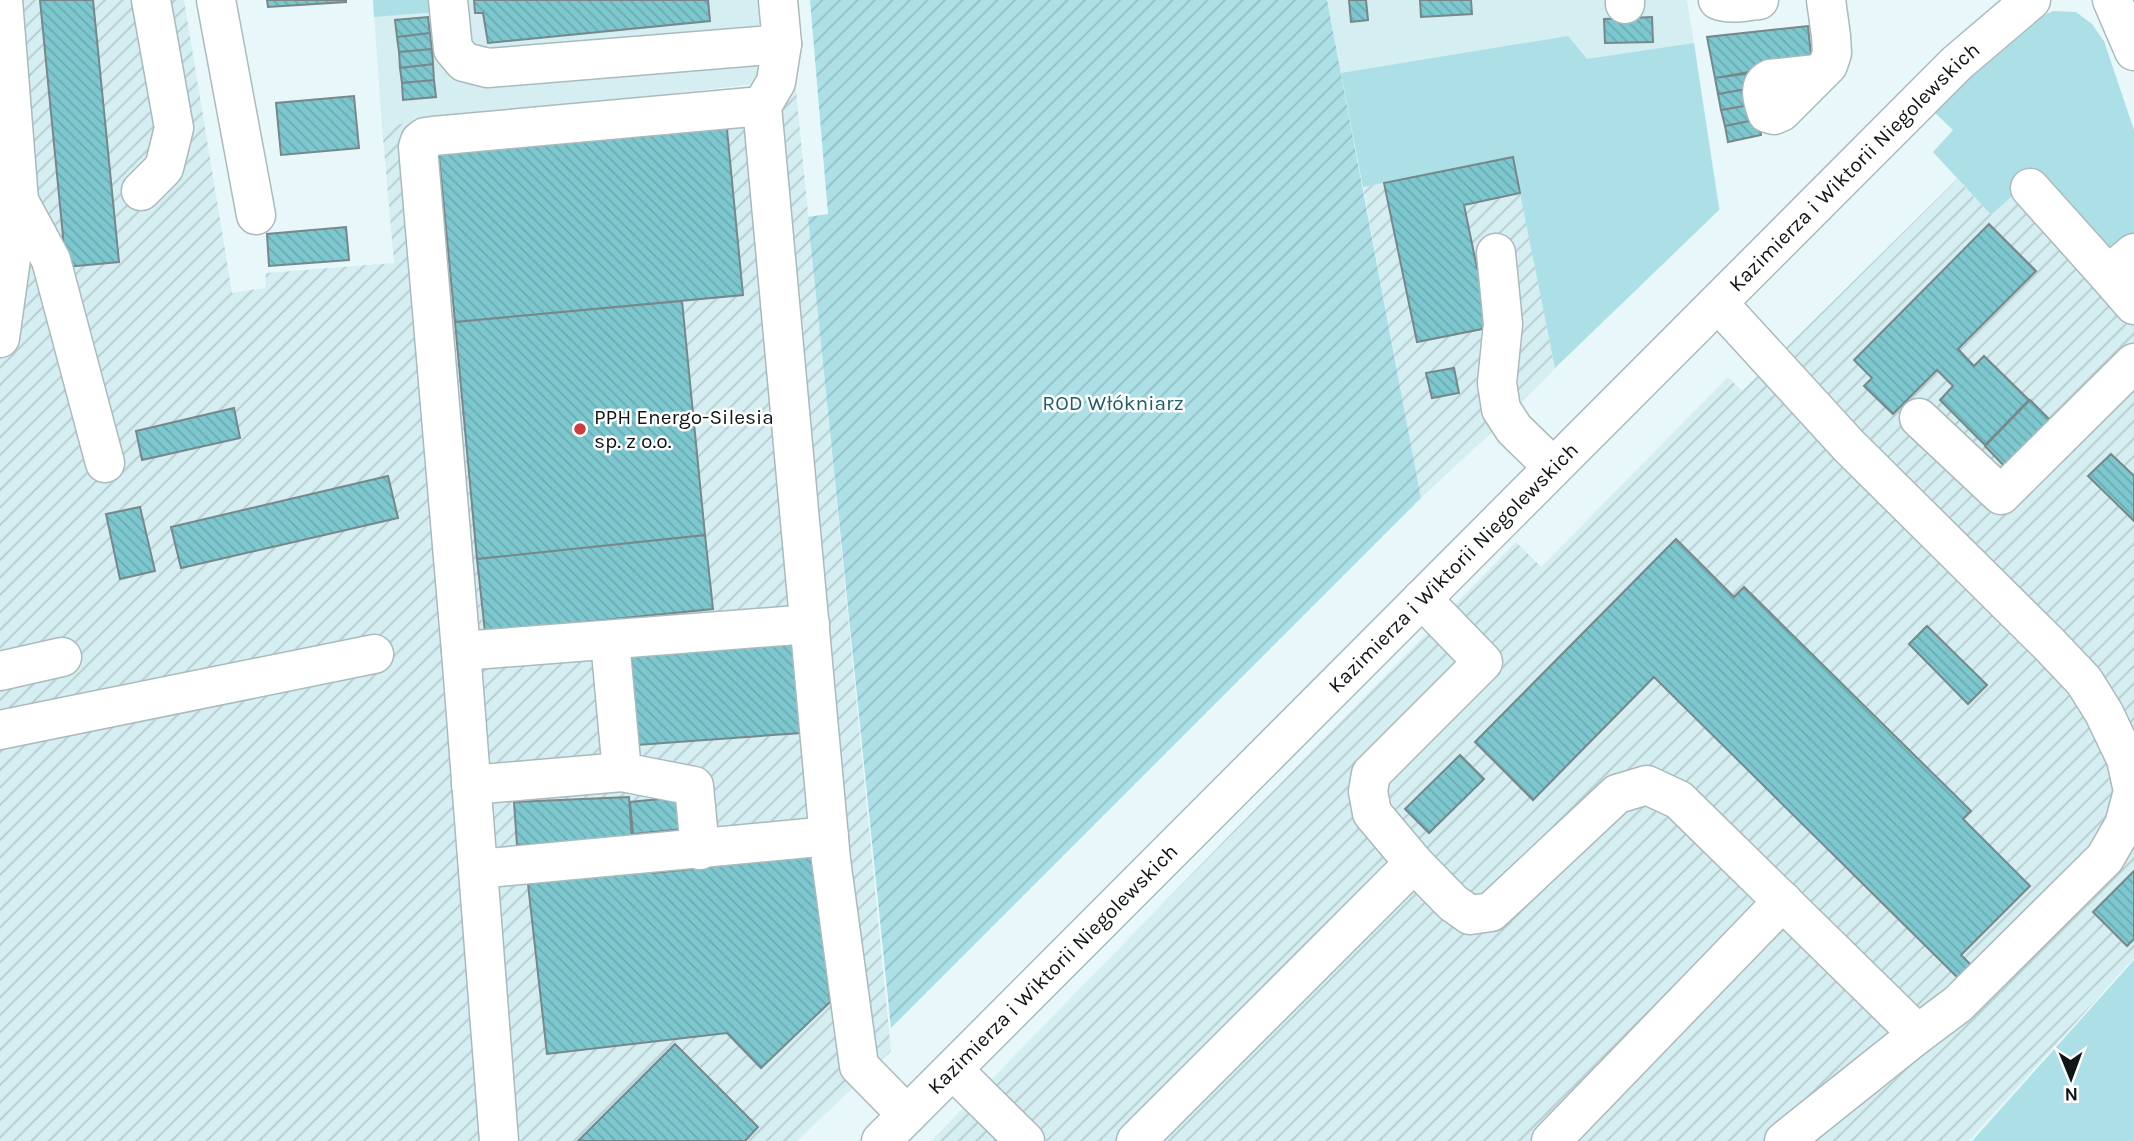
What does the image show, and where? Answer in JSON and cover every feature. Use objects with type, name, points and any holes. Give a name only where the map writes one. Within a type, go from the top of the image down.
[{"type":"street","points":[[0,338],[19,201],[6,116],[3,0]]},
{"type":"street","points":[[141,191],[164,168],[174,128],[151,0]]},
{"type":"street","points":[[216,0],[256,215]]},
{"type":"street","points":[[448,0],[453,49],[464,62],[488,68],[782,44]]},
{"type":"street","points":[[778,0],[782,44],[776,82],[762,106],[829,836],[859,1066],[894,1128]]},
{"type":"street","points":[[1718,0],[1759,0]]},
{"type":"street","points":[[1817,74],[1828,65],[1832,53],[1826,0]]},
{"type":"street","name":"Kazimierza i Wiktorii Niegolewskich","points":[[894,1128],[1957,63],[2031,0]]},
{"type":"street","points":[[2112,0],[2134,51]]},
{"type":"street","points":[[499,1141],[418,147],[425,137],[433,136],[762,106]]},
{"type":"street","points":[[2029,188],[2121,264],[2134,305]]},
{"type":"street","points":[[19,201],[51,260],[105,463]]},
{"type":"street","points":[[1496,253],[1503,324],[1497,383],[1500,410],[1514,429],[1553,467]]},
{"type":"street","points":[[1718,303],[1850,446],[2084,681],[2104,713],[2126,759],[2133,791],[2124,825],[2105,858],[1958,1004],[1784,1141]]},
{"type":"street","points":[[1919,418],[2001,495],[2134,363]]},
{"type":"street","points":[[1422,598],[1483,662],[1371,774],[1368,791],[1372,813],[1414,863],[1453,903],[1470,915],[1491,912],[1617,794],[1647,785],[1679,800],[1918,1034]]},
{"type":"street","points":[[461,652],[810,624]]},
{"type":"street","points":[[610,641],[622,772]]},
{"type":"street","points":[[0,730],[374,654]]},
{"type":"street","points":[[0,671],[62,657]]},
{"type":"street","points":[[471,785],[622,772],[694,786],[700,850]]},
{"type":"street","points":[[478,869],[829,836]]},
{"type":"street","points":[[1136,1141],[1414,863]]},
{"type":"street","points":[[1551,1141],[1783,901]]},
{"type":"street","points":[[953,1070],[1025,1141]]},
{"type":"shaded area","points":[[0,0],[184,0],[232,293],[265,288],[266,273],[394,263],[382,126],[795,81],[891,1051],[797,1141],[0,1141]]},
{"type":"shaded area","points":[[373,0],[759,0],[764,83],[382,126]]},
{"type":"shaded area","points":[[1327,0],[1687,0],[1720,209],[1555,368],[1513,158],[1363,187]]},
{"type":"shaded area","points":[[1513,157],[1555,368],[1421,498],[1363,187]]},
{"type":"shaded area","points":[[2033,177],[2134,291],[2134,958],[1969,1141],[931,1141],[1516,542],[1541,567],[1728,377],[1742,391],[1957,179],[1991,215]]},
{"type":"green space","points":[[373,0],[435,0],[436,12],[374,17]]},
{"type":"green space","name":"ROD Włókniarz","points":[[810,0],[1327,0],[1421,498],[891,1028],[808,217],[828,214]]},
{"type":"green space","points":[[2053,11],[2076,12],[2092,24],[2104,41],[2134,130],[2134,291],[2033,177],[1991,215],[1933,152],[1953,130],[1934,112],[2021,26]]},
{"type":"green space","points":[[1568,36],[1587,59],[1694,43],[1719,210],[1555,368],[1513,158],[1363,187],[1341,73]]},
{"type":"green space","points":[[2134,960],[2134,1141],[1972,1141]]},
{"type":"building","points":[[40,0],[93,0],[119,262],[66,267]]},
{"type":"building","points":[[267,0],[346,0],[346,2],[268,7]]},
{"type":"building","points":[[474,0],[708,0],[710,21],[488,43],[483,13],[475,13]]},
{"type":"building","points":[[1349,0],[1366,0],[1368,20],[1351,22]]},
{"type":"building","points":[[1420,0],[1471,0],[1472,14],[1421,17]]},
{"type":"building","points":[[428,17],[430,33],[397,37],[395,20]]},
{"type":"building","points":[[1652,17],[1653,42],[1605,43],[1604,19]]},
{"type":"building","points":[[1808,26],[1812,65],[1715,78],[1707,37]]},
{"type":"building","points":[[430,33],[432,49],[399,52],[397,37]]},
{"type":"building","points":[[432,49],[433,64],[400,68],[399,52]]},
{"type":"building","points":[[433,64],[434,80],[402,83],[400,68]]},
{"type":"building","points":[[1749,72],[1752,88],[1718,94],[1715,78]]},
{"type":"building","points":[[434,80],[436,97],[403,100],[402,83]]},
{"type":"building","points":[[1752,88],[1755,104],[1721,110],[1718,94]]},
{"type":"building","points":[[354,96],[359,148],[281,155],[276,103]]},
{"type":"building","points":[[1755,104],[1759,119],[1725,126],[1721,110]]},
{"type":"building","points":[[726,119],[743,295],[455,322],[438,146]]},
{"type":"building","points":[[1759,119],[1761,135],[1728,142],[1725,126]]},
{"type":"building","points":[[1513,157],[1520,193],[1464,205],[1477,268],[1482,267],[1487,318],[1482,329],[1417,342],[1384,183]]},
{"type":"building","points":[[1989,224],[2036,271],[1958,349],[1974,366],[1984,356],[2029,400],[1985,445],[1940,400],[1953,386],[1937,370],[1893,414],[1864,386],[1872,378],[1854,360]]},
{"type":"building","points":[[346,227],[349,260],[269,266],[267,234]]},
{"type":"building","name":"PPH Energo-Silesia sp. z o.o.","points":[[682,301],[705,535],[477,559],[455,322]]},
{"type":"building","points":[[1454,368],[1459,393],[1432,398],[1426,373]]},
{"type":"building","points":[[2030,400],[2053,423],[2007,469],[1985,446]]},
{"type":"building","points":[[234,408],[240,438],[142,460],[136,431]]},
{"type":"building","points":[[2111,454],[2134,476],[2134,521],[2088,476]]},
{"type":"building","points":[[388,476],[398,518],[181,568],[171,527]]},
{"type":"building","points":[[140,507],[155,571],[120,579],[106,514]]},
{"type":"building","points":[[705,535],[713,609],[485,632],[477,559]]},
{"type":"building","points":[[1676,539],[1734,597],[1744,587],[1971,811],[1963,819],[2030,886],[1961,955],[1973,967],[1960,980],[1654,677],[1533,800],[1475,742]]},
{"type":"building","points":[[1927,626],[1987,685],[1968,704],[1909,644]]},
{"type":"building","points":[[795,644],[801,733],[637,745],[631,656]]},
{"type":"building","points":[[1460,755],[1484,779],[1429,833],[1405,809]]},
{"type":"building","points":[[691,796],[694,828],[633,834],[630,802]]},
{"type":"building","points":[[629,797],[632,840],[517,845],[514,802]]},
{"type":"building","points":[[815,852],[830,1002],[761,1068],[727,1033],[547,1054],[528,884],[651,869],[652,873],[691,869],[690,865]]},
{"type":"building","points":[[2134,871],[2134,939],[2127,946],[2093,912]]},
{"type":"building","points":[[675,1044],[758,1127],[745,1141],[578,1141]]},
{"type":"place","name":"PPH Energo-Silesia sp. z o.o.","points":[[580,429]]}]
